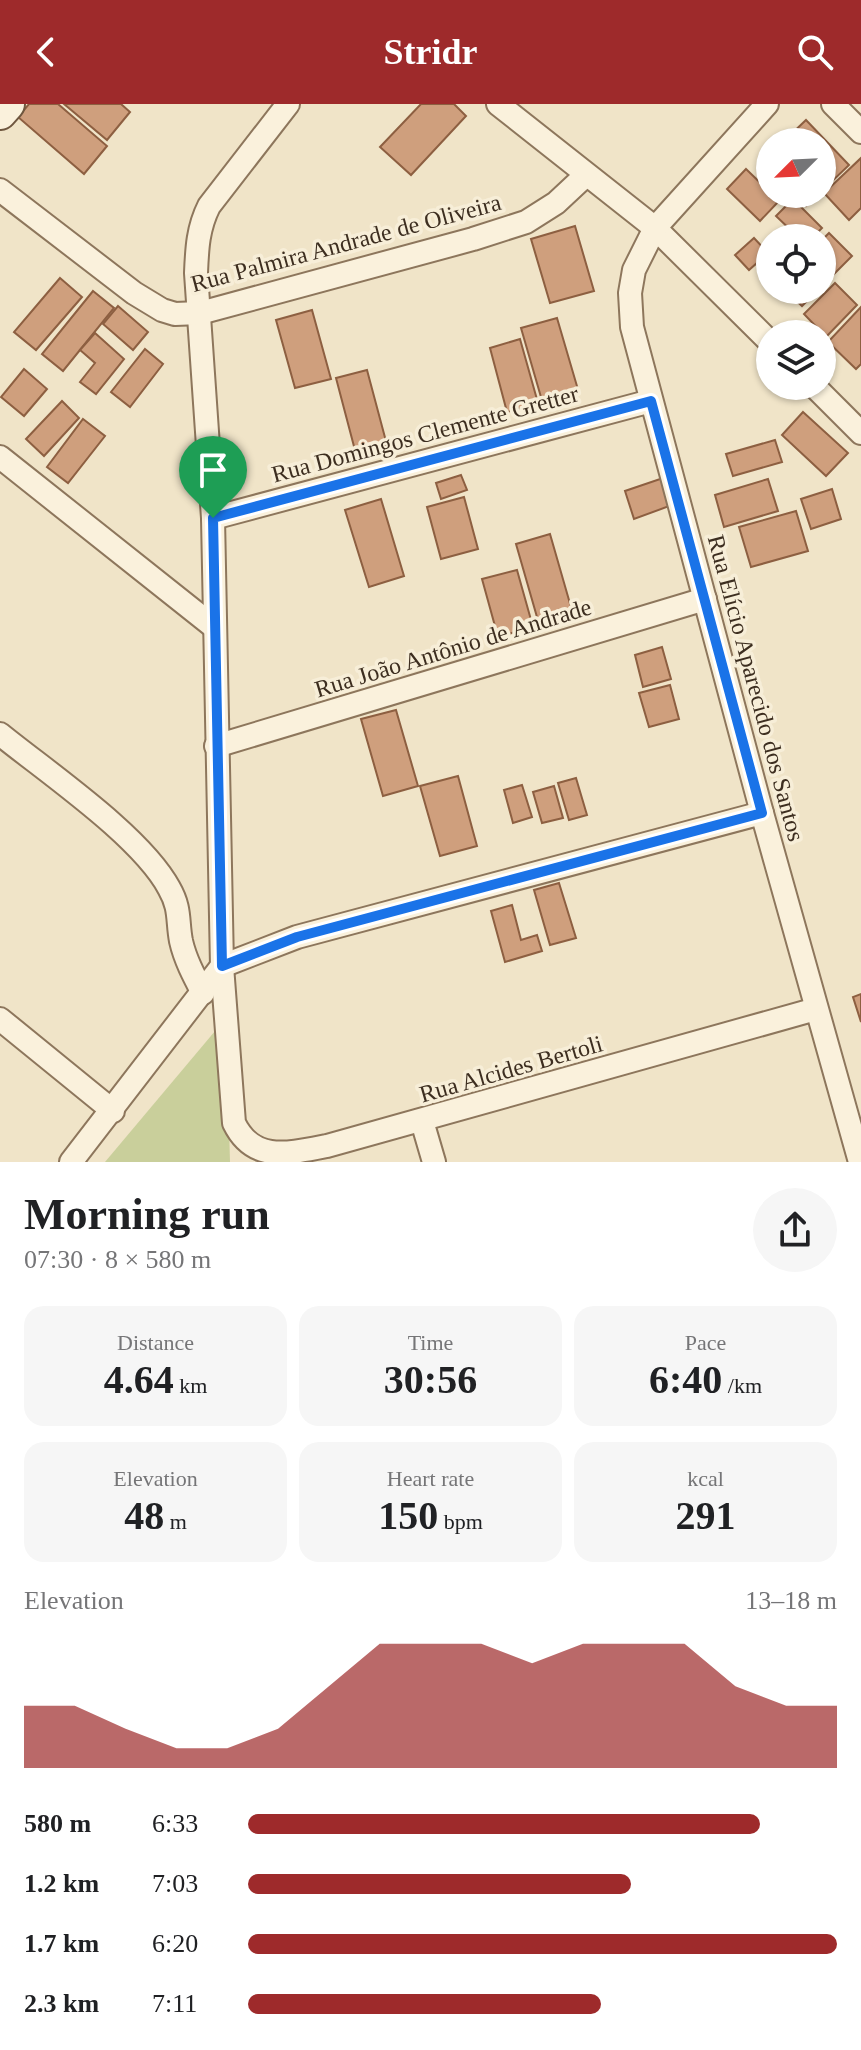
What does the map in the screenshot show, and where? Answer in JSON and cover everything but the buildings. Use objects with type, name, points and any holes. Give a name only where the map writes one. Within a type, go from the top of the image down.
[{"type":"main road","points":[[0,113],[8,104]]},
{"type":"street","points":[[222,966],[213,518],[197,241],[209,206],[288,104]]},
{"type":"street","points":[[498,104],[655,228],[756,328]]},
{"type":"street","name":"Rua Elício Aparecido dos Santos","points":[[767,104],[655,228],[634,270],[630,293],[632,327],[762,813],[860,1162]]},
{"type":"street","points":[[833,104],[861,132]]},
{"type":"street","name":"Rua Palmira Andrade de Oliveira","points":[[0,190],[134,293],[175,314],[200,313],[526,222],[556,203],[586,175]]},
{"type":"street","points":[[828,400],[861,433]]},
{"type":"street","name":"Rua Domingos Clemente Gretter","points":[[213,518],[651,401]]},
{"type":"street","points":[[0,457],[214,627]]},
{"type":"street","name":"Rua João Antônio de Andrade","points":[[216,746],[705,599]]},
{"type":"street","points":[[0,734],[149,858],[169,886],[179,909],[181,940],[203,993]]},
{"type":"street","points":[[71,1162],[222,966],[297,937],[762,813]]},
{"type":"street","name":"Rua Alcides Bertoli","points":[[222,966],[234,1123],[241,1141],[254,1153],[275,1156],[422,1121],[816,1009]]},
{"type":"street","points":[[0,1019],[113,1111]]},
{"type":"street","points":[[422,1121],[434,1162]]},
{"type":"green space","points":[[226,1018],[230,1162],[105,1162]]},
{"type":"route","points":[[651,401],[762,813],[297,937],[222,966],[213,518],[651,401]]}]
